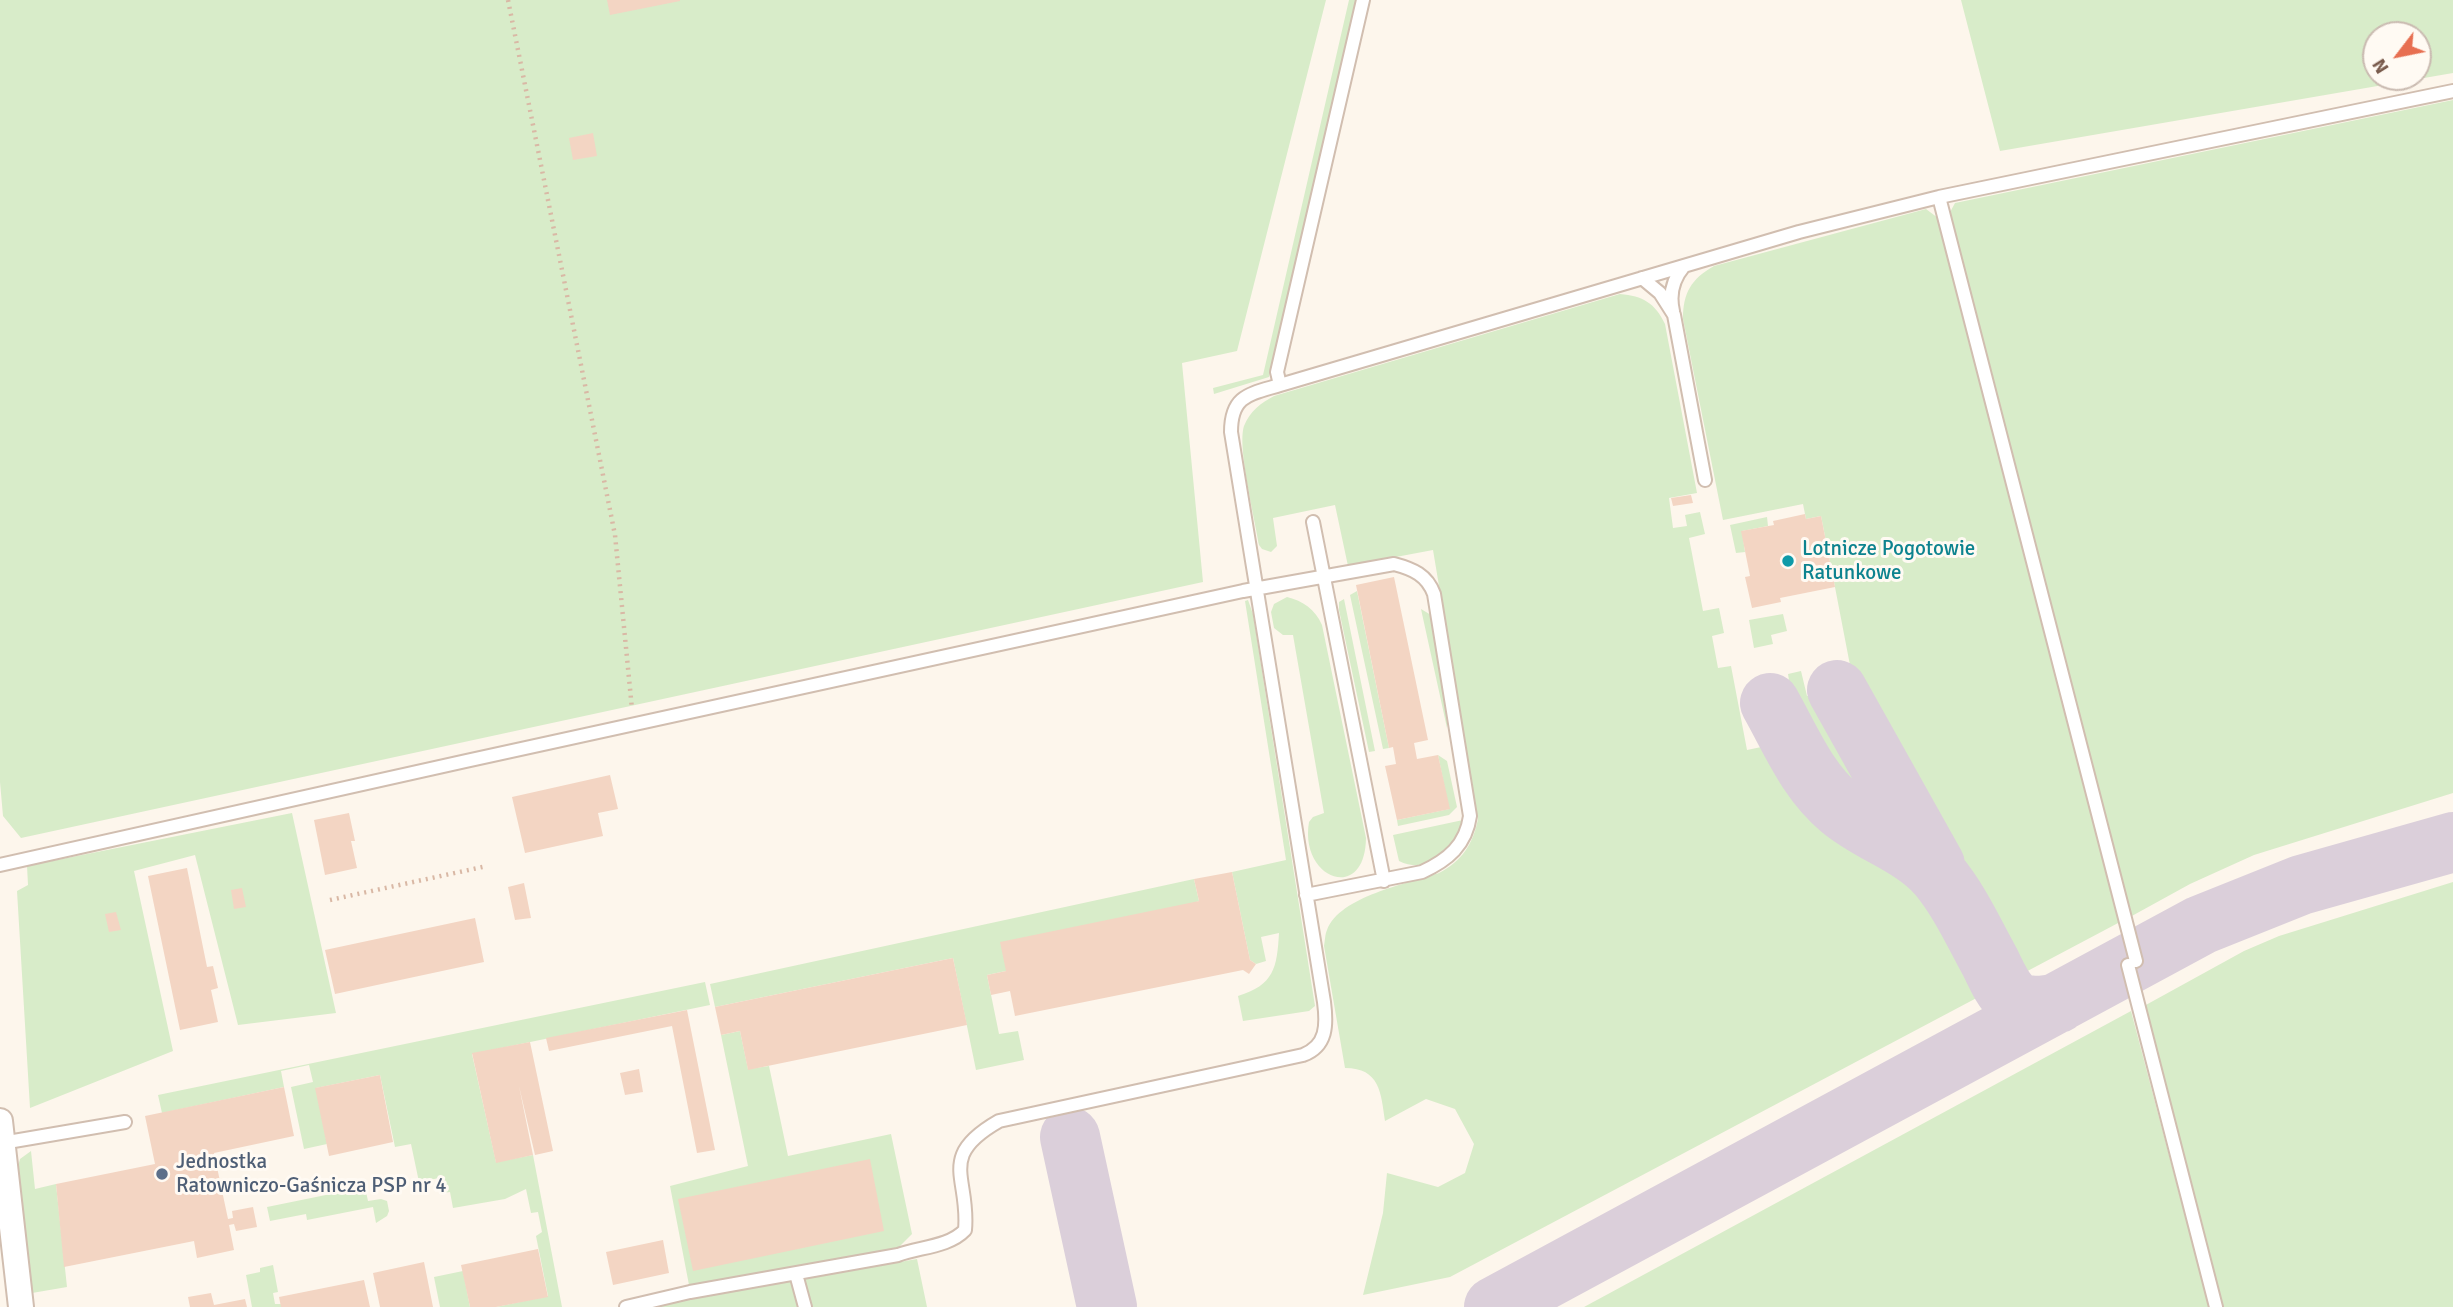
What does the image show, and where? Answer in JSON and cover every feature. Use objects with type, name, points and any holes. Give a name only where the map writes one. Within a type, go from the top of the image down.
[{"type":"street","points":[[1,1132],[20,1307]]},
{"type":"lane","points":[[1280,385],[1277,372],[1363,0]]},
{"type":"lane","points":[[626,1307],[690,1292],[898,1255],[915,1248],[953,1240],[965,1230],[966,1216],[960,1181],[961,1160],[971,1141],[999,1121],[1312,1052],[1320,1045],[1324,1038],[1326,1015],[1231,419],[1239,400],[1247,395],[1760,242],[1939,197],[2453,91]]},
{"type":"lane","points":[[1939,197],[2216,1307]]},
{"type":"lane","points":[[1685,266],[1675,278],[1672,292],[1674,315],[1705,480]]},
{"type":"lane","points":[[1642,278],[1660,293],[1674,315]]},
{"type":"lane","points":[[1313,522],[1384,881]]},
{"type":"lane","points":[[0,865],[1256,589],[1394,564],[1420,574],[1430,582],[1434,594],[1470,816],[1468,829],[1459,848],[1437,865],[1422,872],[1306,895]]},
{"type":"lane","points":[[1,1132],[125,1122]]},
{"type":"lane","points":[[796,1274],[805,1307]]},
{"type":"path","points":[[508,0],[615,535],[628,689],[634,724]]},
{"type":"path","points":[[330,901],[487,866]]},
{"type":"green space","points":[[0,0],[1326,0],[1237,351],[1182,363],[1203,582],[21,838],[3,816],[0,782]]},
{"type":"green space","points":[[1349,0],[1356,0],[1269,377],[1214,394],[1213,388],[1263,375]]},
{"type":"green space","points":[[1961,0],[2453,0],[2453,73],[2432,77],[2432,21],[2362,21],[2362,89],[2000,151]]},
{"type":"green space","points":[[2453,100],[2453,793],[2254,855],[2190,884],[2130,917],[1948,216],[1955,203]]},
{"type":"green space","points":[[1926,209],[1938,218],[2120,922],[1450,1277],[1363,1295],[1383,1213],[1387,1173],[1438,1187],[1465,1173],[1474,1144],[1455,1109],[1426,1099],[1385,1121],[1380,1092],[1372,1077],[1357,1069],[1345,1068],[1324,946],[1326,933],[1334,918],[1345,908],[1376,893],[1439,873],[1454,863],[1470,844],[1478,819],[1433,550],[1348,566],[1335,505],[1273,518],[1277,546],[1271,552],[1262,549],[1259,545],[1243,450],[1242,436],[1246,421],[1256,408],[1274,396],[1620,294],[1647,302],[1665,324],[1697,493],[1669,498],[1673,528],[1687,526],[1685,515],[1700,512],[1705,534],[1689,538],[1703,611],[1719,608],[1724,633],[1712,636],[1718,668],[1731,666],[1747,750],[1766,746],[1759,705],[1792,699],[1788,674],[1801,671],[1807,696],[1854,686],[1834,582],[1842,580],[1841,576],[1833,577],[1821,516],[1806,519],[1803,504],[1723,520],[1683,319],[1687,294],[1699,276],[1714,266]]},
{"type":"green space","points":[[1767,517],[1768,526],[1742,531],[1745,552],[1736,553],[1730,525]]},
{"type":"green space","points":[[1357,591],[1389,748],[1383,749],[1350,595]]},
{"type":"green space","points":[[1287,597],[1308,607],[1322,625],[1366,838],[1363,859],[1355,871],[1345,877],[1333,876],[1322,870],[1314,858],[1309,842],[1309,822],[1313,817],[1324,813],[1293,635],[1283,635],[1274,628],[1271,612],[1274,604]]},
{"type":"green space","points":[[1344,599],[1375,751],[1369,752],[1339,610],[1339,602]]},
{"type":"green space","points":[[1248,600],[1253,614],[1315,1006],[1309,1011],[1243,1021],[1238,996],[1259,986],[1271,973],[1277,956],[1279,933],[1261,937],[1266,961],[1256,964],[1250,960],[1232,872],[1286,860],[1245,601]]},
{"type":"green space","points":[[1421,609],[1431,615],[1434,621],[1448,716],[1447,728]]},
{"type":"green space","points":[[1783,614],[1787,631],[1771,635],[1773,644],[1754,648],[1749,620]]},
{"type":"green space","points":[[1438,755],[1447,761],[1457,807],[1449,815],[1398,826],[1397,820],[1449,809]]},
{"type":"green space","points":[[292,813],[336,1013],[238,1025],[195,855],[134,871],[173,1051],[30,1108],[17,891],[28,885],[27,866]]},
{"type":"green space","points":[[1463,820],[1455,840],[1440,857],[1421,865],[1399,861],[1393,835]]},
{"type":"green space","points":[[1194,879],[1199,901],[1006,971],[987,975],[999,1034],[1018,1031],[1024,1060],[976,1070],[953,958],[715,1007],[710,984]]},
{"type":"green space","points":[[2453,882],[2453,1307],[2222,1307],[2144,1006],[2244,951],[2279,936]]},
{"type":"green space","points":[[705,982],[710,1005],[472,1054],[496,1162],[533,1155],[562,1307],[496,1307],[548,1296],[536,1236],[542,1232],[538,1212],[531,1213],[526,1189],[505,1199],[453,1208],[450,1192],[442,1193],[439,1178],[419,1182],[411,1144],[395,1147],[380,1075],[316,1088],[327,1144],[304,1149],[291,1087],[313,1082],[309,1065],[281,1071],[284,1087],[162,1113],[158,1095]]},
{"type":"green space","points":[[2131,1011],[2209,1307],[1584,1307]]},
{"type":"green space","points":[[740,1031],[748,1069],[769,1066],[788,1156],[891,1134],[912,1234],[896,1250],[689,1285],[670,1186],[748,1166],[721,1035]]},
{"type":"green space","points":[[31,1151],[35,1189],[56,1184],[67,1287],[32,1293],[17,1170],[20,1159]]},
{"type":"green space","points":[[365,1187],[368,1201],[387,1201],[387,1216],[376,1223],[373,1207],[307,1220],[306,1214],[270,1221],[267,1207]]},
{"type":"green space","points":[[917,1259],[927,1307],[651,1307],[692,1298]]},
{"type":"green space","points":[[273,1265],[278,1292],[273,1293],[275,1304],[281,1304],[281,1307],[252,1307],[246,1275]]},
{"type":"green space","points":[[463,1271],[470,1307],[440,1307],[434,1277]]},
{"type":"building","points":[[607,0],[680,0],[680,1],[610,15]]},
{"type":"building","points":[[593,133],[597,156],[573,160],[569,138]]},
{"type":"building","points":[[1691,495],[1693,503],[1673,506],[1671,498]]},
{"type":"building","name":"Lotnicze Pogotowie Ratunkowe","points":[[1805,514],[1806,519],[1821,516],[1835,587],[1780,598],[1781,602],[1752,608],[1745,577],[1750,576],[1741,531],[1774,525],[1773,521]]},
{"type":"building","points":[[1394,577],[1428,740],[1414,743],[1417,759],[1438,755],[1450,809],[1397,820],[1385,766],[1396,764],[1393,747],[1389,748],[1356,585]]},
{"type":"building","points":[[610,775],[618,809],[598,813],[603,836],[525,853],[512,797]]},
{"type":"building","points":[[349,813],[357,868],[325,875],[314,820]]},
{"type":"building","points":[[187,868],[207,967],[213,966],[218,988],[211,990],[218,1022],[180,1030],[148,876]]},
{"type":"building","points":[[1232,872],[1250,960],[1256,964],[1249,974],[1243,970],[1015,1016],[1010,991],[991,995],[987,975],[1006,971],[1000,942],[1199,901],[1194,879]]},
{"type":"building","points":[[524,883],[531,918],[515,920],[508,887]]},
{"type":"building","points":[[242,888],[246,907],[234,909],[231,890]]},
{"type":"building","points":[[116,912],[121,930],[109,932],[105,914]]},
{"type":"building","points":[[475,918],[484,962],[335,994],[325,950]]},
{"type":"building","points":[[953,958],[967,1025],[748,1070],[740,1031],[721,1035],[715,1007]]},
{"type":"building","points":[[687,1010],[715,1150],[697,1153],[672,1026],[549,1051],[546,1038]]},
{"type":"building","points":[[530,1042],[553,1151],[535,1155],[519,1086],[533,1155],[496,1163],[472,1053]]},
{"type":"building","points":[[639,1069],[643,1092],[625,1095],[620,1073]]},
{"type":"building","points":[[380,1075],[393,1142],[329,1156],[315,1088]]},
{"type":"building","name":"Jednostka Ratowniczo-Gaśnicza PSP nr 4","points":[[284,1087],[294,1136],[214,1153],[228,1219],[233,1218],[232,1211],[253,1207],[257,1227],[236,1231],[234,1224],[229,1225],[234,1250],[197,1258],[194,1241],[64,1267],[56,1184],[155,1164],[145,1116]]},
{"type":"building","points":[[870,1159],[884,1231],[693,1271],[678,1199]]},
{"type":"building","points":[[663,1240],[669,1273],[613,1285],[606,1252]]},
{"type":"building","points":[[538,1249],[548,1297],[496,1307],[470,1307],[461,1265]]},
{"type":"building","points":[[424,1262],[433,1307],[380,1307],[373,1273]]},
{"type":"building","points":[[364,1280],[370,1307],[281,1307],[279,1297]]},
{"type":"building","points":[[211,1293],[214,1305],[245,1299],[247,1307],[190,1307],[188,1297]]},
{"type":"taxiway","points":[[1837,690],[1935,865]]},
{"type":"taxiway","points":[[1770,703],[1809,773],[1829,798],[1853,818],[1916,856],[1938,875],[1959,906],[2008,994],[2022,1004],[2040,1006],[2058,1003]]},
{"type":"taxiway","points":[[1494,1307],[2201,925],[2301,885],[2453,842]]},
{"type":"taxiway","points":[[1070,1137],[1107,1307]]},
{"type":"place","name":"Lotnicze Pogotowie Ratunkowe","points":[[1788,561]]},
{"type":"place","name":"Jednostka Ratowniczo-Gaśnicza PSP nr 4","points":[[162,1174]]}]
